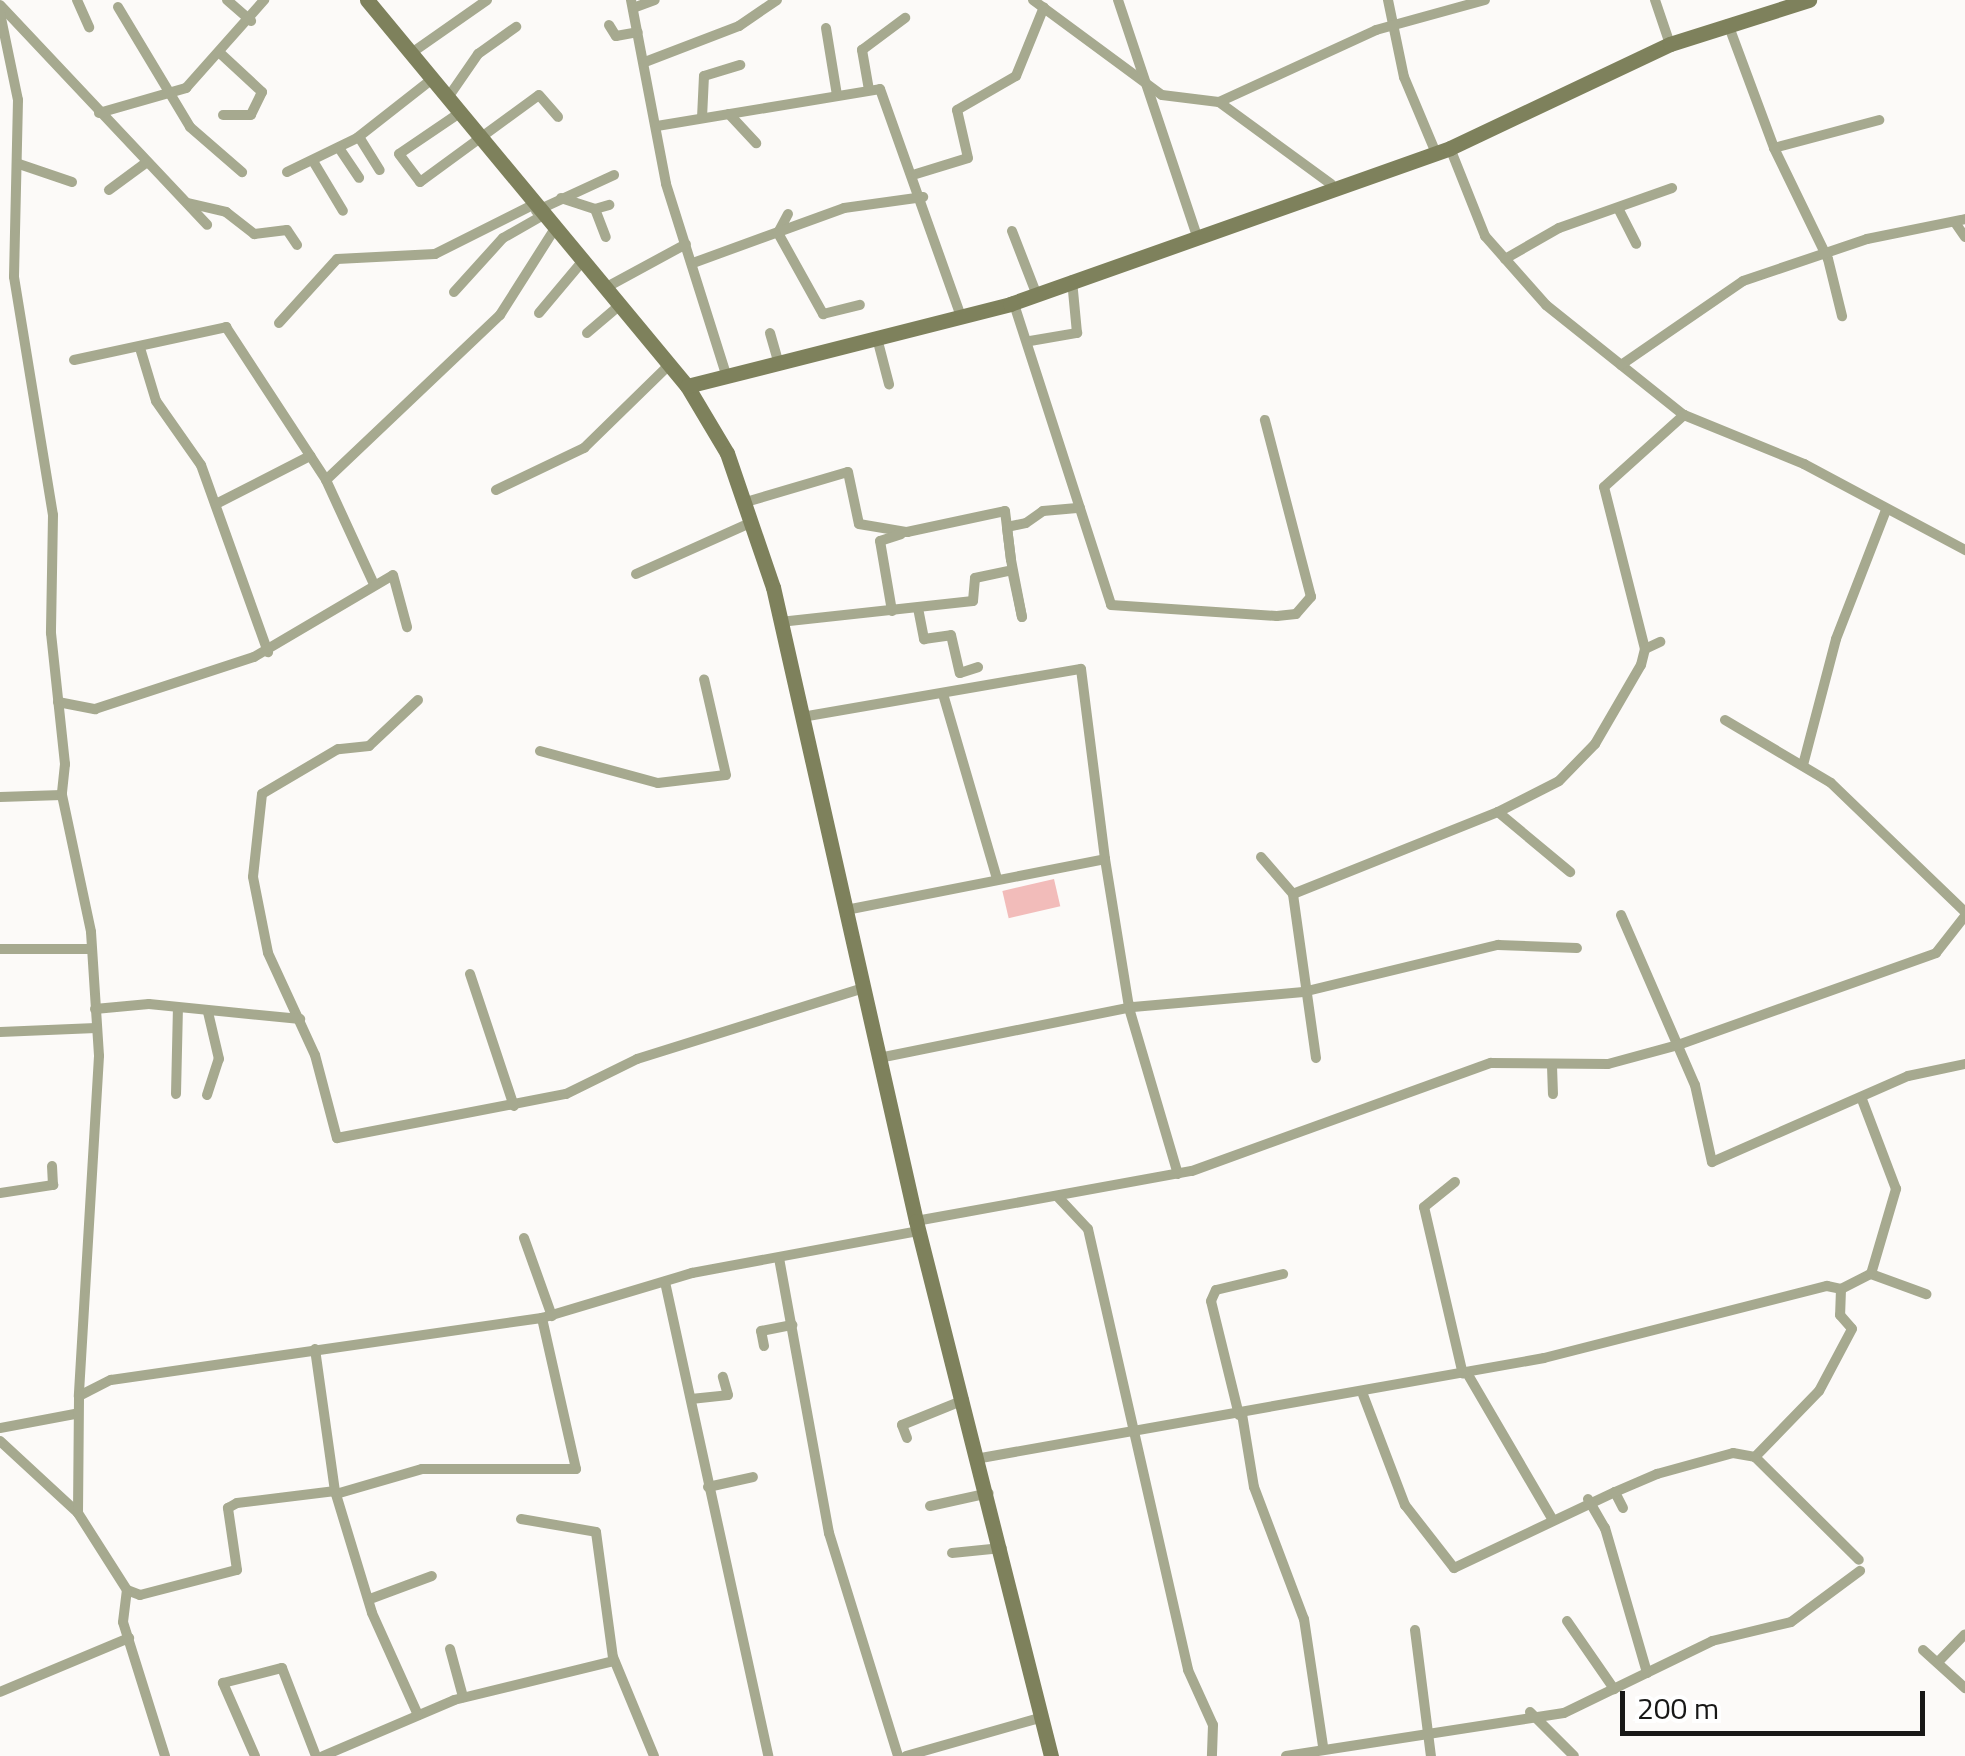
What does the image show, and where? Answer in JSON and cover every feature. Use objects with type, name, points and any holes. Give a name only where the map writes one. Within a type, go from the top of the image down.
[{"type":"main road","points":[[367,0],[552,233],[605,288],[687,386],[746,502],[780,622],[917,1226],[990,1493],[1051,1756]]},
{"type":"main road","points":[[687,386],[779,366],[1013,301],[1331,184],[1443,151],[1670,44],[1809,0]]},
{"type":"street","points":[[76,0],[88,26]]},
{"type":"street","points":[[226,0],[250,20]]},
{"type":"street","points":[[99,113],[170,95],[221,54],[264,0]]},
{"type":"street","points":[[410,54],[486,0]]},
{"type":"street","points":[[655,0],[632,4],[686,244],[727,378]]},
{"type":"street","points":[[646,62],[738,26],[776,0]]},
{"type":"street","points":[[1118,0],[1153,87],[1198,236]]},
{"type":"street","points":[[1388,0],[1393,25],[1443,151],[1485,236],[1505,259],[1622,365],[1684,415],[1965,550]]},
{"type":"street","points":[[1219,102],[1393,25],[1485,0]]},
{"type":"street","points":[[1655,0],[1670,44]]},
{"type":"street","points":[[0,4],[207,225]]},
{"type":"street","points":[[916,174],[968,158],[957,110],[1016,76],[1038,4],[1153,87],[1219,102],[1331,184]]},
{"type":"street","points":[[118,7],[190,127],[242,172]]},
{"type":"street","points":[[0,13],[14,63],[19,164],[14,277],[52,515],[62,795],[91,950],[96,1028],[79,1396],[75,1414],[78,1513]]},
{"type":"street","points":[[868,90],[862,50],[906,18]]},
{"type":"street","points":[[608,24],[616,36],[638,32]]},
{"type":"street","points":[[1728,24],[1774,148],[1825,256],[1842,316]]},
{"type":"street","points":[[446,100],[478,54],[516,27]]},
{"type":"street","points":[[826,28],[836,95]]},
{"type":"street","points":[[221,54],[262,92],[252,114],[223,115]]},
{"type":"street","points":[[702,118],[704,76],[740,65]]},
{"type":"street","points":[[287,172],[359,137],[431,80]]},
{"type":"street","points":[[657,126],[868,90],[886,93],[960,314]]},
{"type":"street","points":[[458,114],[400,154],[420,182],[539,96],[558,117]]},
{"type":"street","points":[[730,114],[756,142]]},
{"type":"street","points":[[1774,148],[1878,120]]},
{"type":"street","points":[[359,137],[380,170]]},
{"type":"street","points":[[339,148],[359,178]]},
{"type":"street","points":[[312,161],[342,211]]},
{"type":"street","points":[[108,190],[147,162]]},
{"type":"street","points":[[19,164],[72,182]]},
{"type":"street","points":[[279,323],[337,259],[434,254],[614,175]]},
{"type":"street","points":[[1505,259],[1672,188]]},
{"type":"street","points":[[693,264],[844,208],[923,197]]},
{"type":"street","points":[[561,198],[594,209],[610,205]]},
{"type":"street","points":[[186,202],[226,212],[254,234],[287,230],[297,245]]},
{"type":"street","points":[[594,209],[606,237]]},
{"type":"street","points":[[1618,210],[1636,244]]},
{"type":"street","points":[[454,292],[503,238],[535,212]]},
{"type":"street","points":[[778,233],[788,214]]},
{"type":"street","points":[[1622,365],[1743,281],[1960,222],[1965,237]]},
{"type":"street","points":[[1012,230],[1036,293]]},
{"type":"street","points":[[326,480],[500,315],[552,233]]},
{"type":"street","points":[[778,233],[823,314],[860,305]]},
{"type":"street","points":[[605,288],[686,244]]},
{"type":"street","points":[[539,313],[580,263]]},
{"type":"street","points":[[1030,341],[1077,333],[1072,280]]},
{"type":"street","points":[[1013,301],[1030,341],[1057,459],[1080,508],[1111,605],[1296,614],[1311,597],[1264,420]]},
{"type":"street","points":[[588,333],[620,305]]},
{"type":"street","points":[[74,360],[226,327],[326,480],[372,582]]},
{"type":"street","points":[[770,332],[779,366]]},
{"type":"street","points":[[877,338],[889,384]]},
{"type":"street","points":[[140,348],[156,401],[216,504],[268,652]]},
{"type":"street","points":[[496,490],[584,448],[669,365]]},
{"type":"street","points":[[1646,649],[1604,487],[1684,415]]},
{"type":"street","points":[[216,504],[310,456]]},
{"type":"street","points":[[746,502],[848,472],[860,524],[907,532]]},
{"type":"street","points":[[780,622],[972,601],[975,578],[1012,570],[1022,617],[1007,528],[1080,508]]},
{"type":"street","points":[[892,611],[880,541],[1005,510],[1011,560]]},
{"type":"street","points":[[1803,765],[1836,640],[1886,510]]},
{"type":"street","points":[[636,574],[753,521]]},
{"type":"street","points":[[58,702],[95,710],[268,652],[372,582],[393,575],[408,627]]},
{"type":"street","points":[[918,608],[924,639],[951,635],[960,674],[978,668]]},
{"type":"street","points":[[1293,894],[1498,812],[1559,781],[1595,744],[1646,649],[1660,642]]},
{"type":"street","points":[[802,717],[1081,669],[1129,1008],[1178,1174]]},
{"type":"street","points":[[540,752],[658,783],[726,775],[704,680]]},
{"type":"street","points":[[932,681],[940,695],[997,879]]},
{"type":"street","points":[[418,700],[368,746],[338,748],[262,794],[256,890],[268,953],[300,1019],[337,1138],[514,1106],[863,988]]},
{"type":"street","points":[[79,1396],[111,1380],[547,1317],[665,1282],[1057,1196],[1178,1174],[1490,1063],[1526,1057],[1552,1066],[1608,1064],[1678,1045],[1936,954],[1965,914],[1803,765],[1725,720]]},
{"type":"street","points":[[0,797],[62,795]]},
{"type":"street","points":[[1498,812],[1570,872]]},
{"type":"street","points":[[1260,857],[1293,894],[1302,992],[1316,1058]]},
{"type":"street","points":[[846,910],[1105,859]]},
{"type":"street","points":[[1621,915],[1678,1045],[1712,1162],[1860,1096],[1965,1064]]},
{"type":"street","points":[[879,1058],[1129,1008],[1302,992],[1498,945],[1577,948]]},
{"type":"street","points":[[0,948],[91,950]]},
{"type":"street","points":[[470,974],[514,1106]]},
{"type":"street","points":[[95,1009],[178,1008],[300,1019]]},
{"type":"street","points":[[176,1094],[178,1008]]},
{"type":"street","points":[[207,1095],[219,1059],[208,1012]]},
{"type":"street","points":[[0,1032],[96,1028]]},
{"type":"street","points":[[1552,1066],[1553,1094]]},
{"type":"street","points":[[1860,1096],[1896,1189],[1870,1274]]},
{"type":"street","points":[[0,1192],[53,1185],[52,1166]]},
{"type":"street","points":[[1456,1182],[1424,1207],[1465,1373],[1552,1517]]},
{"type":"street","points":[[1057,1196],[1088,1228],[1131,1435],[1188,1670],[1212,1725],[1212,1756]]},
{"type":"street","points":[[127,1590],[140,1595],[237,1570],[228,1508],[237,1503],[336,1492],[422,1469],[576,1469],[547,1317],[524,1238]]},
{"type":"street","points":[[779,1258],[830,1533],[898,1756]]},
{"type":"street","points":[[1283,1274],[1216,1290],[1211,1300],[1254,1486],[1304,1618],[1323,1746]]},
{"type":"street","points":[[981,1458],[1131,1435],[1465,1373],[1840,1289],[1870,1274],[1926,1294]]},
{"type":"street","points":[[665,1282],[768,1756]]},
{"type":"street","points":[[1362,1392],[1405,1505],[1454,1568],[1588,1499],[1698,1461],[1756,1458],[1839,1356],[1852,1329],[1840,1315],[1840,1289]]},
{"type":"street","points":[[764,1346],[761,1331],[792,1325]]},
{"type":"street","points":[[315,1349],[336,1492],[370,1600],[418,1715]]},
{"type":"street","points":[[691,1399],[728,1395],[724,1377]]},
{"type":"street","points":[[908,1438],[902,1425],[965,1400]]},
{"type":"street","points":[[0,1428],[75,1414]]},
{"type":"street","points":[[0,1442],[78,1513],[127,1590],[129,1638],[165,1756]]},
{"type":"street","points":[[1286,1756],[1323,1746],[1424,1734],[1529,1712],[1564,1713],[1712,1642],[1791,1622],[1860,1566],[1756,1458]]},
{"type":"street","points":[[708,1486],[753,1477]]},
{"type":"street","points":[[1615,1492],[1624,1508]]},
{"type":"street","points":[[930,1506],[990,1493]]},
{"type":"street","points":[[1588,1499],[1606,1528],[1647,1673]]},
{"type":"street","points":[[521,1519],[596,1532],[614,1660],[654,1756]]},
{"type":"street","points":[[952,1553],[1003,1548]]},
{"type":"street","points":[[370,1600],[432,1576]]},
{"type":"street","points":[[1567,1621],[1614,1689]]},
{"type":"street","points":[[1415,1630],[1429,1709],[1424,1734],[1430,1756]]},
{"type":"street","points":[[1939,1660],[1965,1634]]},
{"type":"street","points":[[0,1692],[129,1638]]},
{"type":"street","points":[[450,1649],[463,1697]]},
{"type":"street","points":[[1923,1650],[1939,1660],[1965,1688]]},
{"type":"street","points":[[255,1756],[223,1683],[282,1668],[320,1756],[463,1697],[614,1660]]},
{"type":"street","points":[[1529,1712],[1574,1756]]},
{"type":"street","points":[[906,1756],[1043,1717]]},
{"type":"shaded area","points":[[1054,879],[1060,906],[1009,918],[1002,891]]}]
